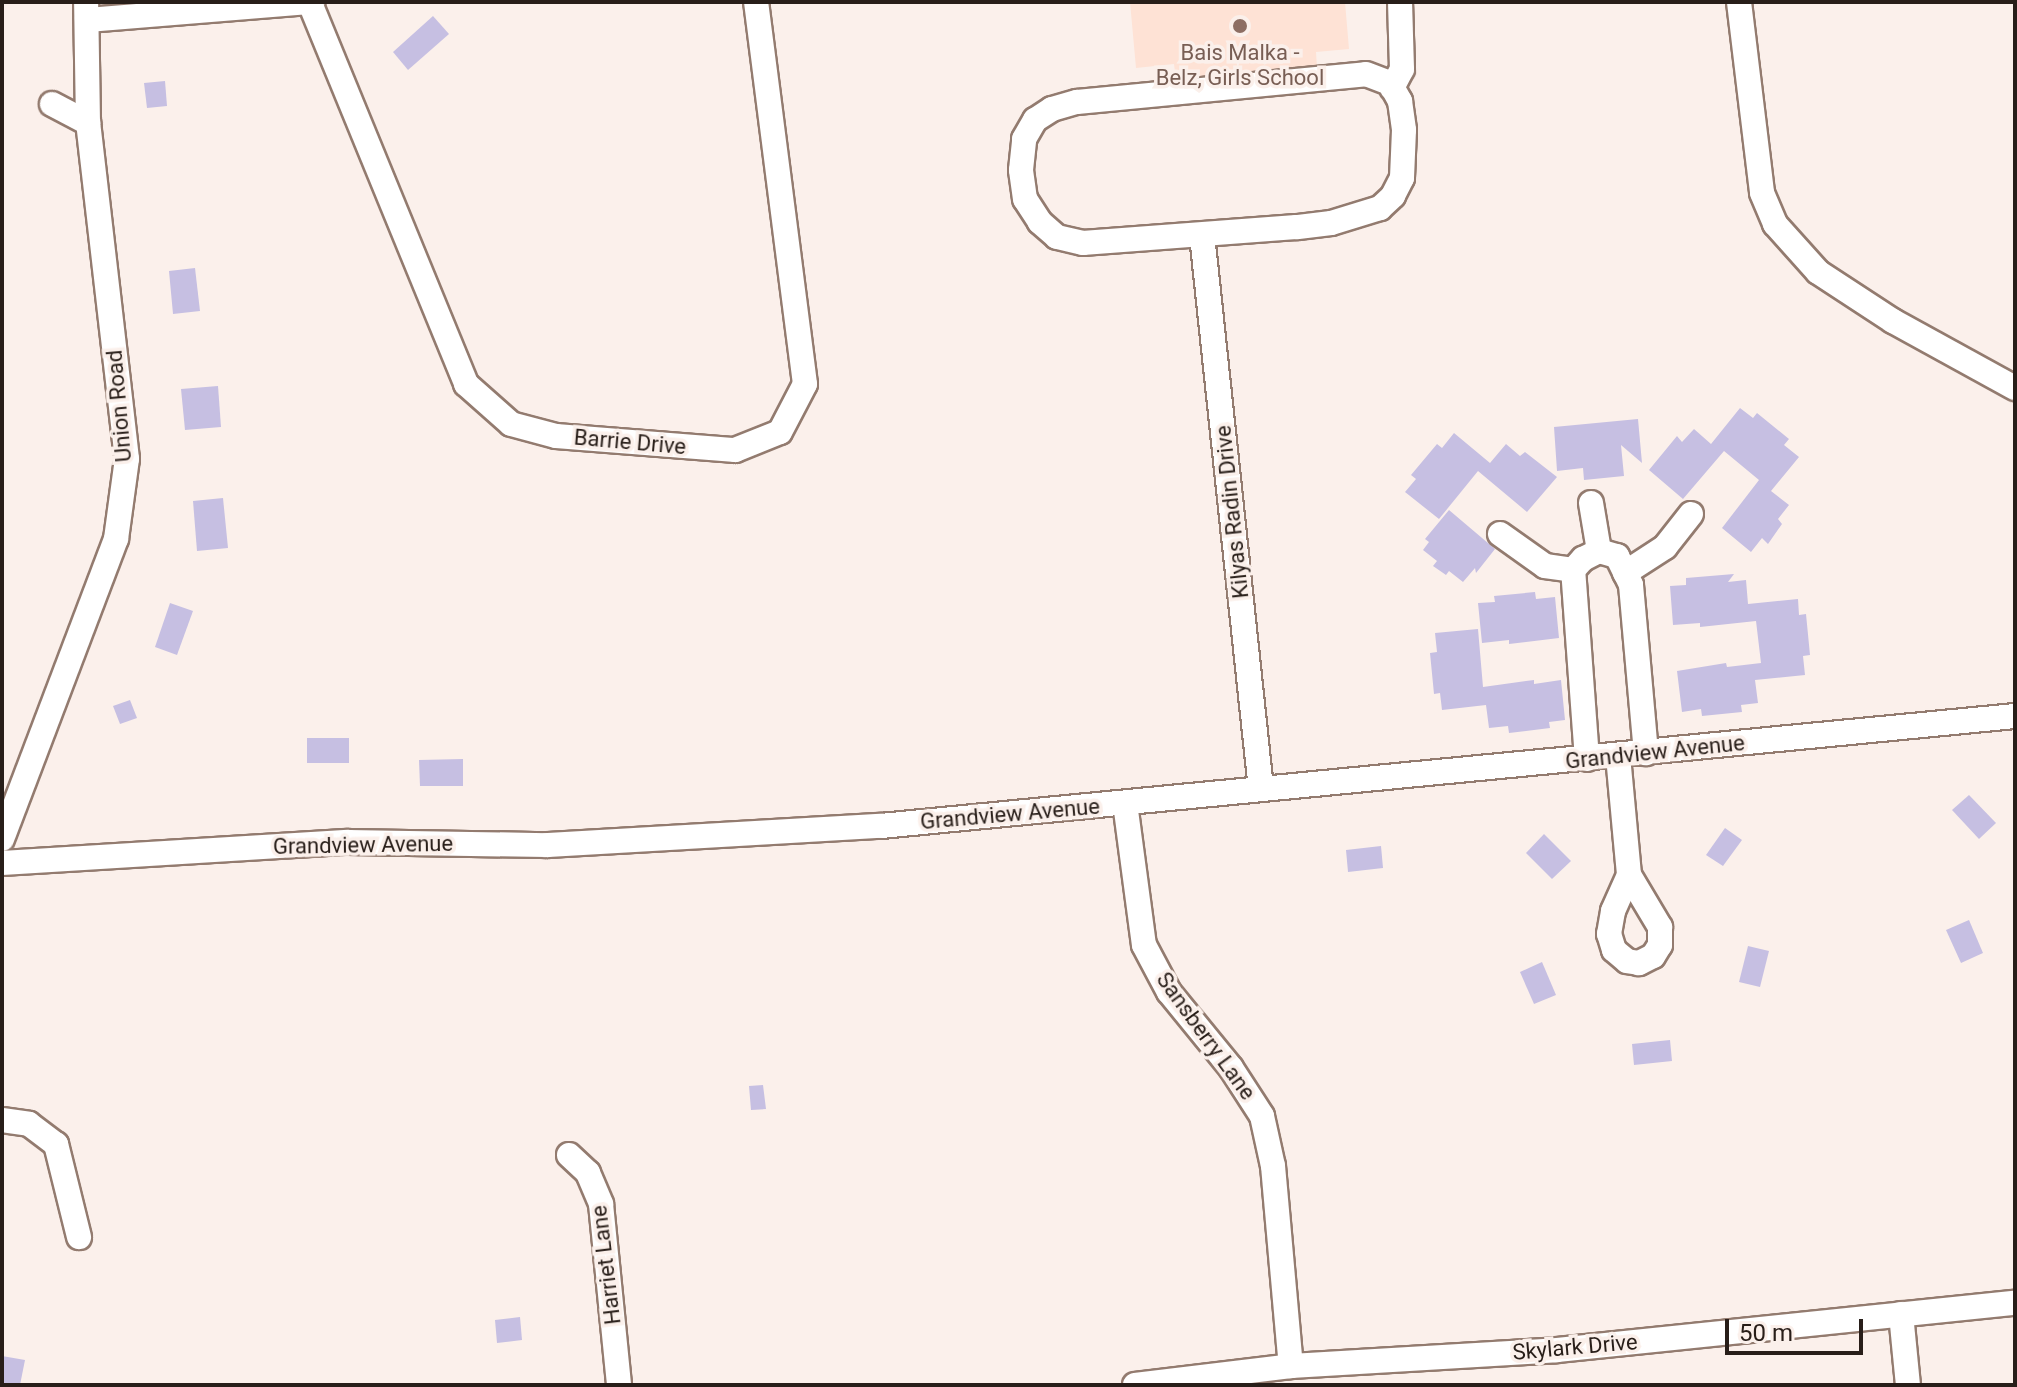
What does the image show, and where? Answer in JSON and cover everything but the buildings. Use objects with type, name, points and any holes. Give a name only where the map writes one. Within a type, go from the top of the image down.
[{"type":"street","name":"Barrie Drive","points":[[311,2],[466,384],[511,424],[556,436],[735,450],[780,432],[805,384],[756,2]]},
{"type":"street","points":[[86,11],[311,2]]},
{"type":"street","points":[[1392,88],[1402,69],[1400,2]]},
{"type":"street","points":[[1739,2],[1762,193],[1775,224],[1818,272],[1893,321],[2015,388]]},
{"type":"street","name":"Union Road","points":[[2,839],[116,539],[127,459],[88,123],[86,11]]},
{"type":"street","points":[[1366,74],[1390,83],[1392,88],[1400,101],[1404,130],[1402,178],[1393,196],[1380,208],[1331,223],[1083,243],[1057,237],[1040,222],[1025,199],[1021,170],[1024,139],[1035,120],[1052,109],[1077,102],[1366,74]]},
{"type":"street","points":[[52,104],[88,123]]},
{"type":"street","name":"Kilyas Radin Drive","points":[[1202,235],[1261,789]]},
{"type":"street","points":[[1591,503],[1599,551]]},
{"type":"street","points":[[1625,573],[1665,547],[1691,514]]},
{"type":"street","points":[[1500,534],[1545,566],[1573,570]]},
{"type":"street","points":[[1587,759],[1573,570],[1583,559],[1599,551],[1617,556],[1631,585],[1646,753]]},
{"type":"street","name":"Grandview Avenue","points":[[2,863],[348,842],[547,845],[881,826],[2015,716]]},
{"type":"street","points":[[1618,756],[1629,875]]},
{"type":"street","name":"Sansberry Lane","points":[[1125,803],[1144,945],[1169,992],[1231,1068],[1262,1116],[1273,1166],[1291,1366]]},
{"type":"street","points":[[2,1120],[29,1124],[56,1144],[79,1237]]},
{"type":"street","name":"Harriet Lane","points":[[569,1155],[588,1173],[601,1204],[619,1385]]},
{"type":"street","name":"Skylark Drive","points":[[1135,1385],[1291,1366],[1557,1350],[2015,1303]]},
{"type":"street","points":[[1901,1314],[1908,1385]]},
{"type":"shaded area","name":"Bais Malka - Belz, Girls School","points":[[1130,2],[1345,2],[1349,49],[1316,52],[1317,68],[1176,80],[1174,64],[1136,68]]},
{"type":"place","name":"Bais Malka - Belz, Girls School","points":[[1240,26]]}]
